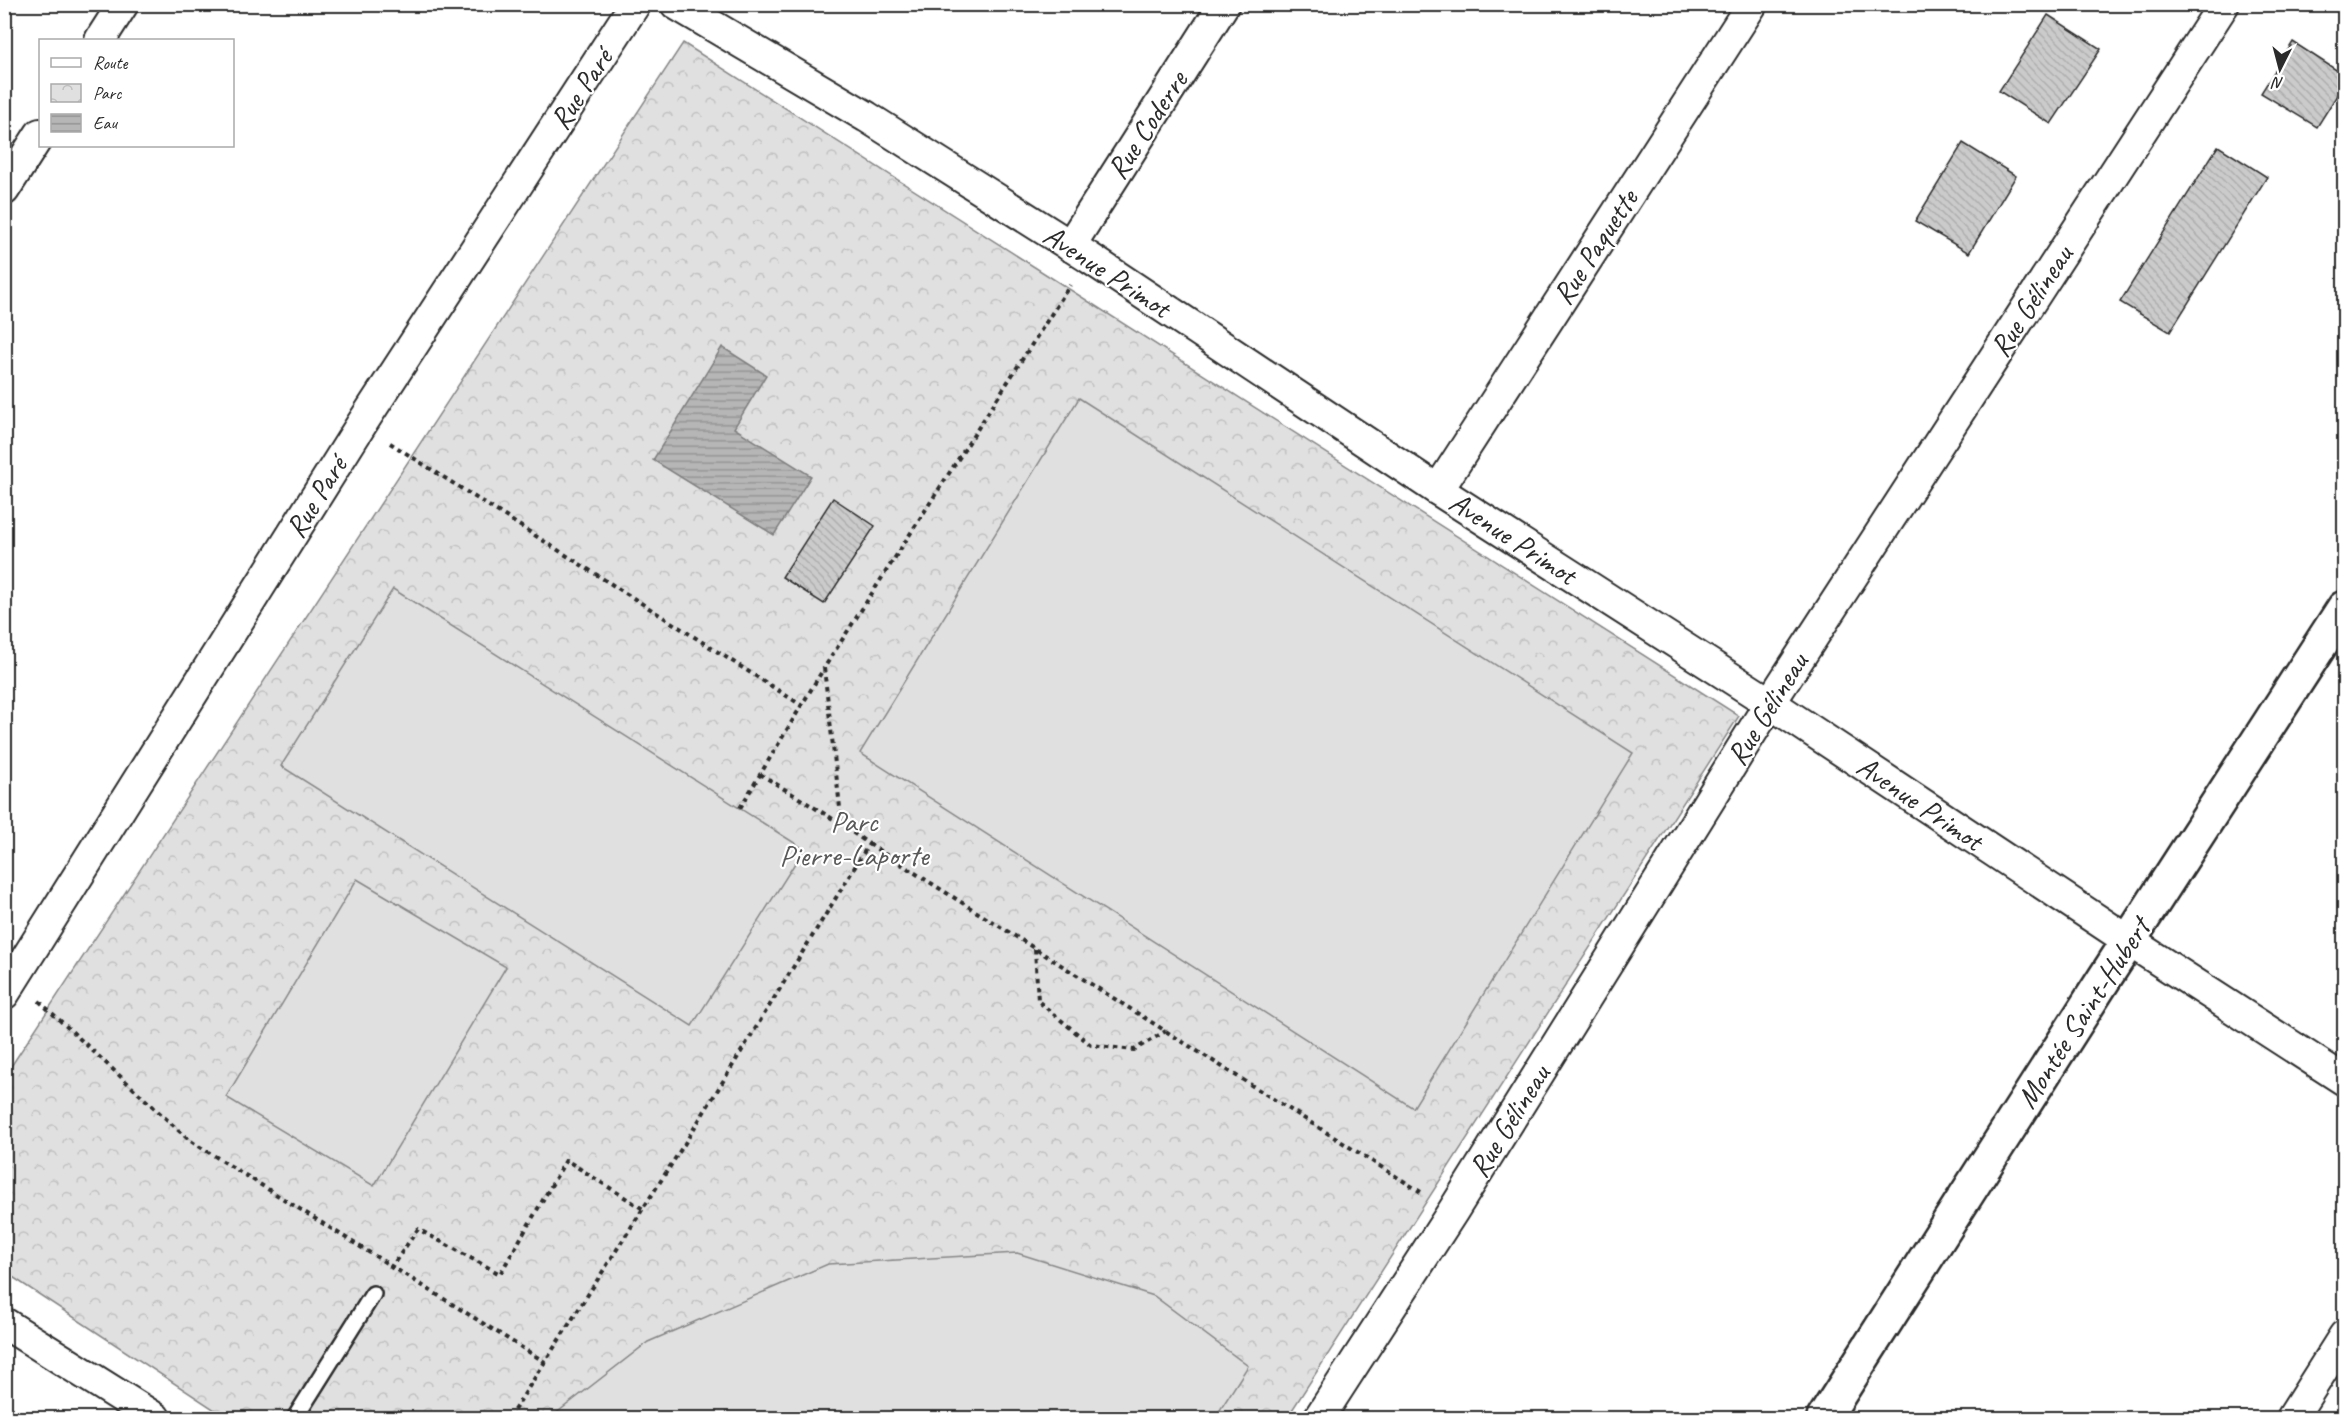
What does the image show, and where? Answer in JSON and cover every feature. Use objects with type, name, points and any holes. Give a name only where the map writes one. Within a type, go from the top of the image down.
[{"type":"street","points":[[101,39],[123,4]]},
{"type":"street","name":"Rue Paré","points":[[9,986],[361,425],[635,4]]},
{"type":"street","name":"Avenue Primot","points":[[676,4],[867,117],[1079,251],[1438,490],[1770,703],[2129,941],[2344,1080]]},
{"type":"street","name":"Rue Coderre","points":[[1079,251],[1224,4]]},
{"type":"street","name":"Rue Paquette","points":[[1438,490],[1752,4]]},
{"type":"street","name":"Rue Gélineau","points":[[1319,1419],[1453,1211],[1770,703],[2224,4]]},
{"type":"street","points":[[4,190],[39,136]]},
{"type":"street","name":"Montée Saint-Hubert","points":[[1824,1419],[2344,608]]},
{"type":"street","points":[[4,1323],[155,1419]]},
{"type":"street","points":[[2292,1419],[2344,1336]]},
{"type":"lane","points":[[295,1419],[373,1294]]},
{"type":"path","points":[[740,808],[1079,251]]},
{"type":"path","points":[[361,425],[801,705]]},
{"type":"path","points":[[824,668],[842,825]]},
{"type":"path","points":[[760,774],[1453,1211]]},
{"type":"path","points":[[508,1419],[643,1209],[869,844]]},
{"type":"path","points":[[1035,948],[1038,1001],[1091,1045],[1134,1050],[1166,1031]]},
{"type":"path","points":[[9,986],[189,1140],[545,1362]]},
{"type":"path","points":[[373,1294],[418,1229],[500,1274],[566,1160],[643,1209]]},
{"type":"green space","name":"Parc Pierre-Laporte","points":[[683,43],[1739,716],[1287,1418],[227,1418],[5,1272],[4,1077]]},
{"type":"green space","points":[[1079,398],[1633,753],[1413,1108],[860,753]]},
{"type":"green space","points":[[393,589],[804,849],[692,1026],[281,766]]},
{"type":"green space","points":[[357,879],[506,967],[374,1186],[226,1097]]},
{"type":"green space","points":[[1017,1253],[1154,1296],[1248,1366],[1215,1418],[550,1418],[648,1342],[828,1264]]},
{"type":"water","points":[[722,347],[766,375],[734,428],[811,476],[774,535],[653,460]]},
{"type":"building","points":[[2048,15],[2101,49],[2051,124],[1999,91]]},
{"type":"building","points":[[2293,42],[2344,75],[2344,84],[2317,127],[2261,93]]},
{"type":"building","points":[[1963,143],[2016,176],[1969,253],[1915,221]]},
{"type":"building","points":[[2218,146],[2267,177],[2170,332],[2120,302]]},
{"type":"building","points":[[833,498],[875,526],[824,604],[782,577]]}]
